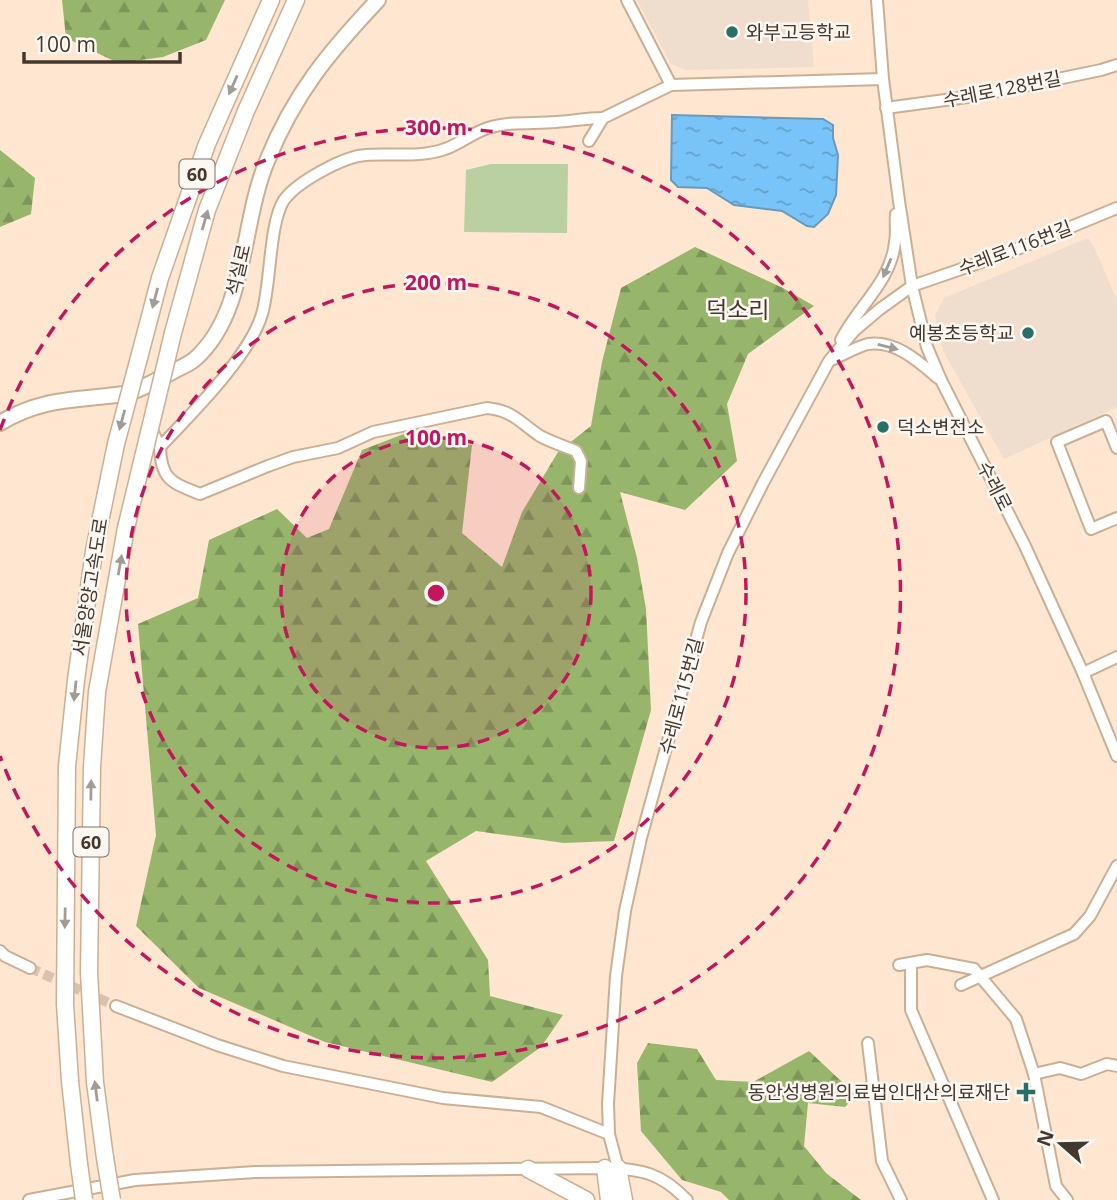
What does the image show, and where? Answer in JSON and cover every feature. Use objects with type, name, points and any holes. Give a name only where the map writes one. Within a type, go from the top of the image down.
[{"type":"highway","name":"서울양양고속도로","points":[[85,1200],[70,1081],[65,1004],[67,766],[94,551],[116,444],[160,278],[207,144],[271,0]]},
{"type":"highway","name":"서울양양고속도로","points":[[112,1200],[95,1082],[89,972],[92,767],[97,692],[126,528],[173,333],[207,210],[246,111],[296,0]]},
{"type":"highway","points":[[609,1200],[611,1168]]},
{"type":"highway","points":[[611,1168],[624,1200]]},
{"type":"highway","points":[[528,1169],[586,1200]]},
{"type":"main road","name":"석실로","points":[[0,423],[20,411],[62,399],[125,393],[147,385],[194,360],[222,323],[231,303],[253,205],[266,163],[284,124],[321,63],[378,0]]},
{"type":"street","points":[[627,0],[671,85]]},
{"type":"street","name":"수레로","points":[[877,0],[886,108],[899,201],[912,286],[927,347],[941,380],[1013,520],[1083,673],[1117,756]]},
{"type":"street","name":"수레로128번길","points":[[886,108],[975,96],[1101,71],[1117,65]]},
{"type":"street","points":[[160,447],[240,356],[253,336],[262,316],[276,220],[282,203],[293,189],[334,165],[363,155],[402,155],[445,149],[475,132],[507,124],[603,118],[671,85],[883,79]]},
{"type":"street","points":[[589,141],[603,118]]},
{"type":"street","points":[[830,359],[848,327],[875,293],[887,269],[895,243],[895,218],[899,201]]},
{"type":"street","name":"수레로116번길","points":[[912,286],[1005,254],[1117,208]]},
{"type":"street","name":"수레로115번길","points":[[611,1168],[608,1134],[610,1042],[625,911],[641,838],[701,622],[728,553],[830,359],[854,331],[912,286]]},
{"type":"street","points":[[830,359],[867,345],[882,344],[915,358],[941,380]]},
{"type":"street","points":[[147,385],[152,393],[149,422],[160,447],[161,463],[166,477],[200,494],[293,457],[338,448],[373,432],[487,408],[517,416],[541,436],[576,451],[581,461],[579,488]]},
{"type":"street","points":[[1117,449],[1106,421],[1057,442],[1091,529],[1117,518]]},
{"type":"street","points":[[1083,673],[1117,657]]},
{"type":"street","points":[[961,985],[1074,934],[1090,916],[1117,866]]},
{"type":"street","points":[[0,951],[30,968]]},
{"type":"street","points":[[899,965],[927,960],[974,969],[1016,1019],[1034,1074],[1056,1186],[1067,1200]]},
{"type":"street","points":[[911,963],[911,1010],[993,1200]]},
{"type":"street","points":[[116,1006],[217,1045],[283,1066],[443,1098],[541,1107],[608,1134]]},
{"type":"street","points":[[868,1043],[882,1161],[901,1200]]},
{"type":"street","points":[[1034,1074],[1060,1068],[1081,1074],[1107,1064],[1117,1066]]},
{"type":"street","points":[[29,1200],[135,1180],[255,1172],[611,1168],[646,1172],[659,1177],[671,1184],[687,1200]]},
{"type":"shaded area","name":"와부고등학교","points":[[637,0],[808,0],[814,67],[686,70],[671,64]]},
{"type":"shaded area","name":"예봉초등학교","points":[[1088,238],[1117,300],[1117,407],[1004,459],[943,351],[935,315],[944,298]]},
{"type":"green space","points":[[62,0],[225,0],[206,40],[163,57],[118,63],[66,38]]},
{"type":"green space","points":[[0,150],[35,178],[31,214],[0,227]]},
{"type":"green space","points":[[491,164],[568,164],[567,233],[464,232],[466,170]]},
{"type":"green space","points":[[695,247],[783,288],[814,306],[748,354],[727,404],[737,461],[685,510],[620,492],[637,558],[646,609],[651,710],[614,841],[564,843],[476,831],[426,861],[488,960],[490,996],[563,1015],[541,1047],[492,1082],[325,1042],[199,988],[136,926],[156,835],[138,624],[198,598],[209,540],[277,509],[307,538],[329,529],[362,450],[409,432],[472,445],[462,533],[502,567],[522,512],[558,452],[591,426],[602,362],[621,288]]},
{"type":"green space","points":[[648,1043],[697,1049],[716,1080],[753,1082],[809,1051],[856,1095],[845,1107],[808,1103],[804,1146],[826,1173],[861,1200],[729,1200],[721,1192],[682,1180],[641,1131],[637,1063]]},
{"type":"water","points":[[672,115],[823,119],[833,125],[833,138],[838,155],[836,195],[828,214],[814,227],[807,226],[782,211],[734,205],[707,188],[678,187],[671,180]]},
{"type":"tunnel","points":[[30,968],[116,1006]]},
{"type":"place","name":"와부고등학교","points":[[732,32]]},
{"type":"place","name":"예봉초등학교","points":[[1028,333]]},
{"type":"place","name":"덕소변전소","points":[[883,427]]},
{"type":"place","name":"동안성병원의료법인대산의료재단","points":[[1026,1092]]},
{"type":"district","name":"덕소리","points":[[738,309]]}]
